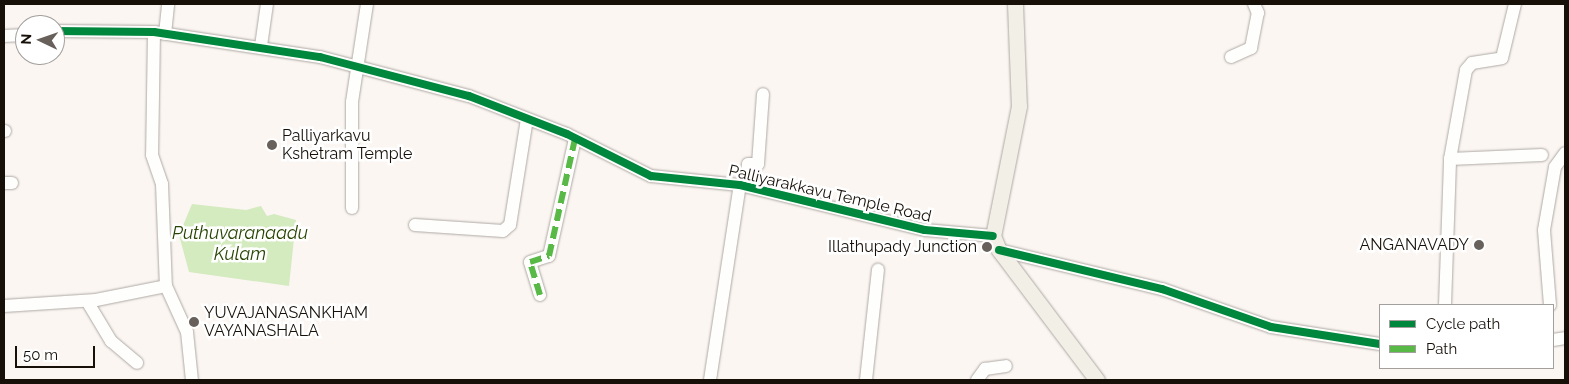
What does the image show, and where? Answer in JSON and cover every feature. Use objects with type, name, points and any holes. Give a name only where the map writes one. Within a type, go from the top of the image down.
[{"type":"main road","points":[[1015,4],[1019,106],[993,236],[999,250],[1097,380]]},
{"type":"street","points":[[168,4],[160,33],[152,155],[162,184],[166,286],[187,332],[192,380]]},
{"type":"street","points":[[261,46],[268,4]]},
{"type":"street","points":[[352,208],[352,102],[360,69],[367,4]]},
{"type":"street","points":[[1231,57],[1251,48],[1258,12],[1254,4]]},
{"type":"street","points":[[1445,304],[1450,159],[1466,70],[1472,63],[1502,58],[1515,4]]},
{"type":"street","name":"Palliyarakkavu Temple Road","points":[[65,31],[160,33],[261,46],[469,96],[575,139],[650,176],[743,185],[925,230],[993,236]]},
{"type":"street","points":[[710,380],[743,185],[748,164],[758,164],[763,94]]},
{"type":"street","points":[[415,225],[503,231],[510,225],[527,119]]},
{"type":"street","points":[[540,295],[530,262],[549,256],[575,139]]},
{"type":"street","points":[[1550,304],[1544,230],[1555,167],[1565,153]]},
{"type":"street","points":[[1450,159],[1542,155]]},
{"type":"street","points":[[999,250],[1162,289],[1271,327],[1379,344]]},
{"type":"street","points":[[866,380],[878,270]]},
{"type":"street","points":[[4,306],[87,301],[166,286]]},
{"type":"street","points":[[87,301],[111,341],[136,363]]},
{"type":"street","points":[[977,380],[985,369],[1006,366]]},
{"type":"water","name":"Puthuvaranaadu Kulam","points":[[192,204],[246,210],[261,206],[267,216],[274,214],[296,220],[289,286],[189,272],[179,235]]},
{"type":"marked path","points":[[540,295],[530,262],[549,256],[575,139]]},
{"type":"cycle path","points":[[65,31],[154,32],[320,57],[469,96],[567,134],[651,176],[740,185],[925,230],[993,236]]},
{"type":"cycle path","points":[[999,250],[1162,289],[1271,327],[1379,344]]},
{"type":"place","name":"Palliyarkavu Kshetram Temple","points":[[272,145]]},
{"type":"place","name":"ANGANAVADY","points":[[1479,245]]},
{"type":"place","name":"Illathupady Junction","points":[[987,247]]},
{"type":"place","name":"YUVAJANASANKHAM VAYANASHALA","points":[[194,322]]}]
